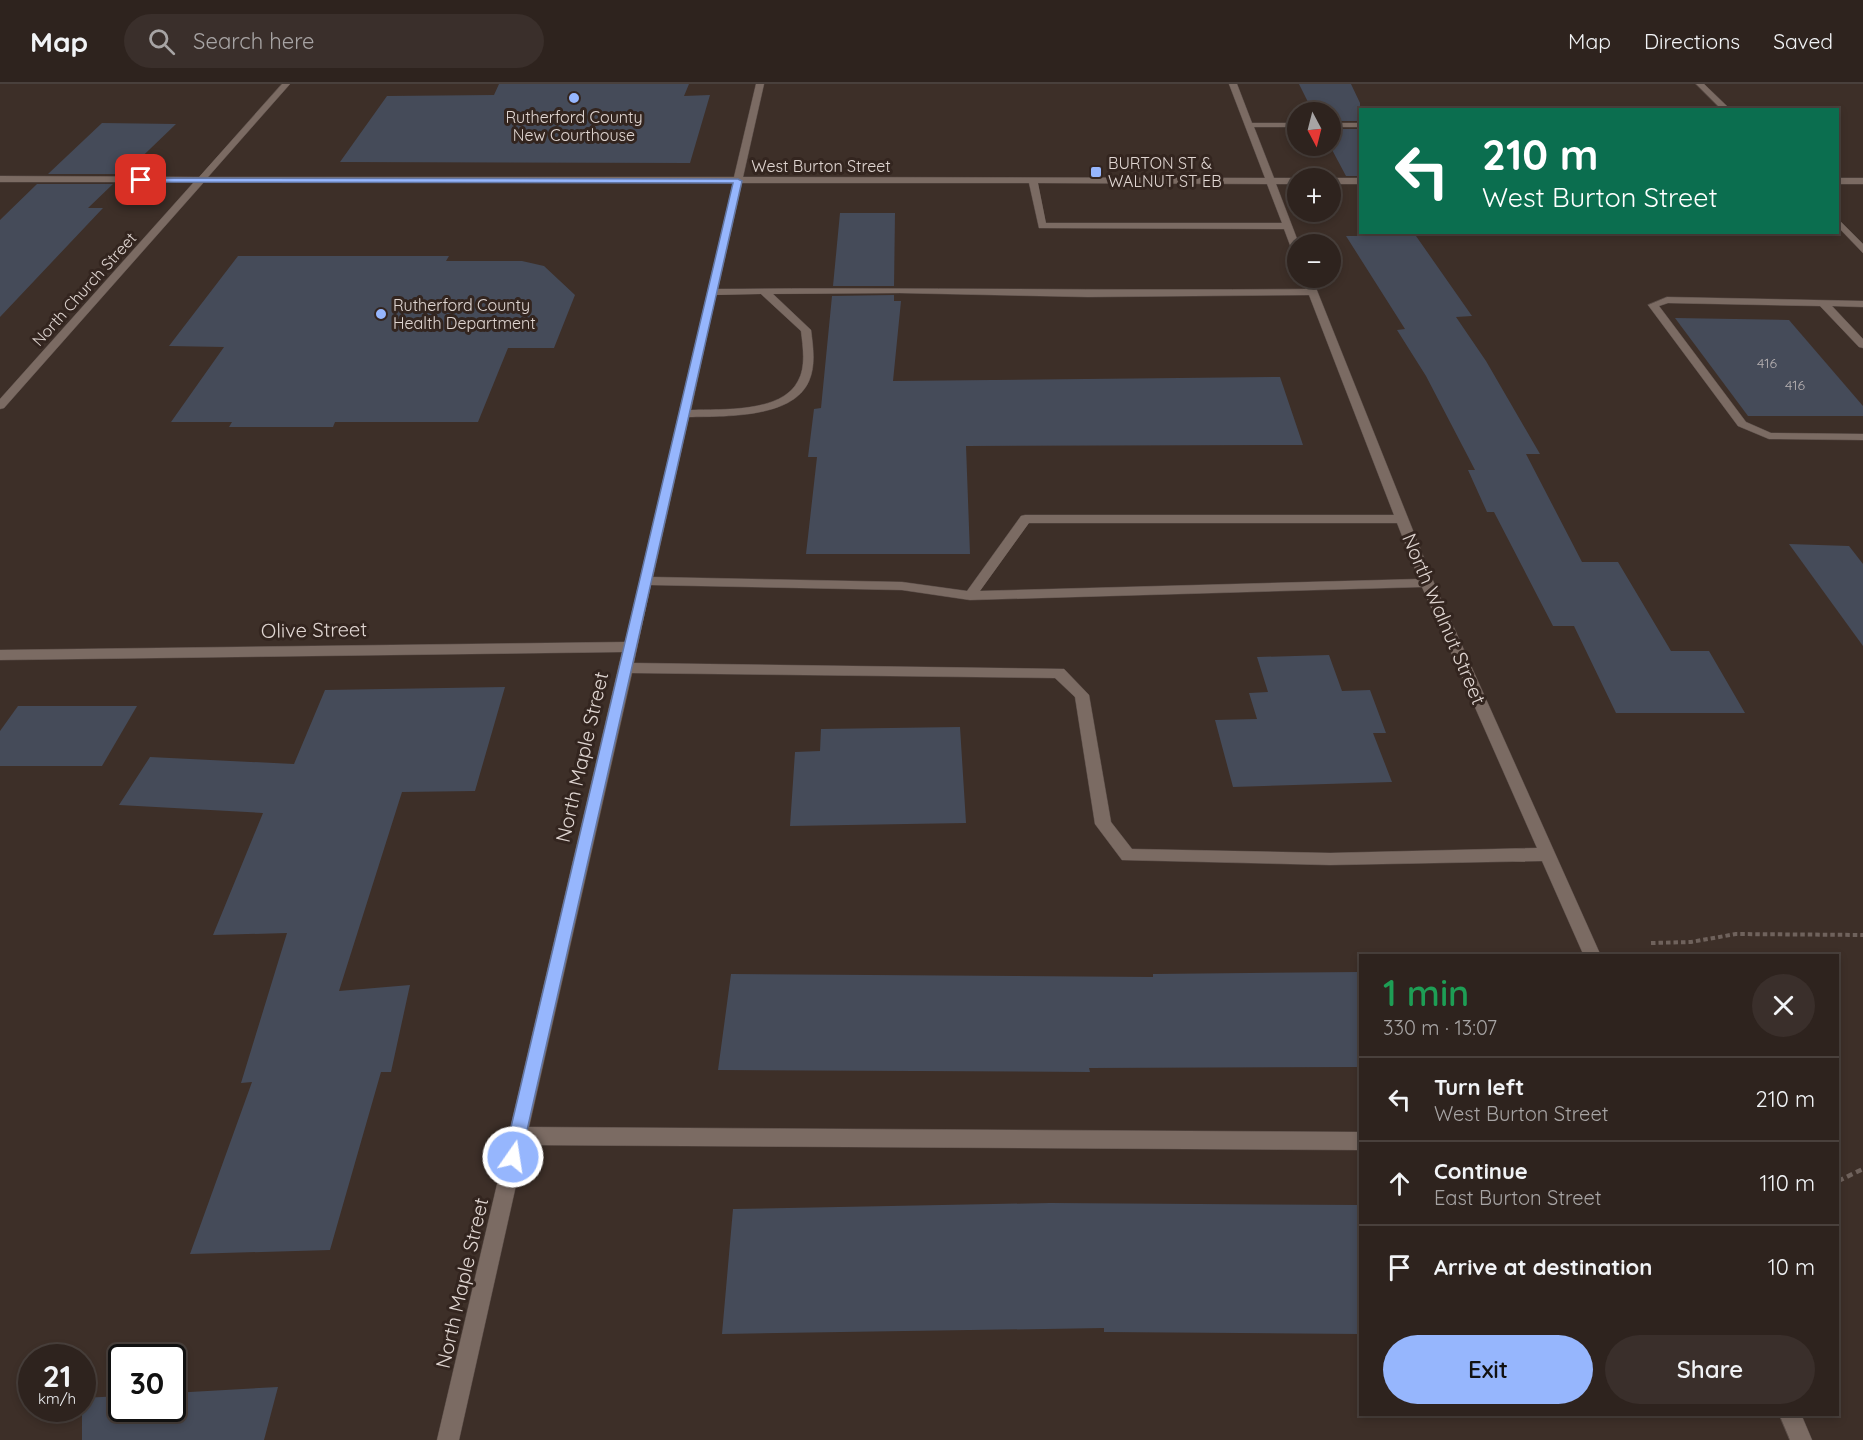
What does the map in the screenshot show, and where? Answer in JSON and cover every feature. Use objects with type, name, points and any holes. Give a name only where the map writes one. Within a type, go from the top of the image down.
[{"type":"street","name":"North Church Street","points":[[0,406],[286,84]]},
{"type":"street","name":"North Maple Street","points":[[448,1440],[760,84]]},
{"type":"street","points":[[1233,84],[1290,234]]},
{"type":"street","points":[[1700,84],[1725,108]]},
{"type":"street","points":[[1248,125],[1287,125]]},
{"type":"street","points":[[1341,125],[1359,125]]},
{"type":"street","name":"West Burton Street","points":[[0,179],[1287,181]]},
{"type":"street","points":[[1033,181],[1042,226],[1287,226]]},
{"type":"street","points":[[1341,181],[1359,181]]},
{"type":"street","points":[[1839,181],[1863,181]]},
{"type":"street","points":[[1839,223],[1863,250]]},
{"type":"street","name":"North Walnut Street","points":[[1311,288],[1427,583],[1592,954]]},
{"type":"street","points":[[712,292],[900,290],[1088,294],[1313,292]]},
{"type":"street","points":[[683,414],[762,409],[792,395],[803,383],[809,354],[806,330],[762,291]]},
{"type":"street","points":[[1863,304],[1667,300],[1653,305],[1742,424],[1769,436],[1863,436]]},
{"type":"street","points":[[1823,303],[1863,345]]},
{"type":"street","points":[[970,596],[1025,519],[1402,519]]},
{"type":"street","points":[[644,581],[902,586],[970,596],[1427,583]]},
{"type":"street","name":"Olive Street","points":[[0,655],[629,648]]},
{"type":"street","points":[[624,668],[1059,673],[1082,694],[1103,824],[1128,855],[1330,859],[1546,854]]},
{"type":"street","points":[[518,1136],[1359,1141]]},
{"type":"street","points":[[1791,1416],[1801,1440]]},
{"type":"path","points":[[1651,942],[1691,942],[1736,934],[1863,936]]},
{"type":"path","points":[[1839,1181],[1863,1169]]},
{"type":"building","points":[[499,84],[689,84],[684,96],[710,95],[690,163],[340,162],[387,96],[494,95]]},
{"type":"building","points":[[1299,84],[1351,84],[1360,103],[1359,121],[1341,121],[1341,102],[1308,102]]},
{"type":"building","points":[[102,123],[176,124],[124,174],[48,174]]},
{"type":"building","points":[[1341,129],[1359,129],[1359,176],[1346,176],[1335,156],[1341,156]]},
{"type":"building","points":[[37,184],[113,184],[88,208],[103,208],[0,317],[0,220]]},
{"type":"building","points":[[840,213],[895,213],[894,286],[833,286]]},
{"type":"building","points":[[1346,236],[1416,236],[1472,316],[1456,317],[1486,361],[1540,454],[1526,454],[1582,562],[1618,562],[1671,651],[1709,651],[1745,713],[1616,713],[1574,626],[1553,626],[1494,512],[1487,512],[1468,470],[1475,470],[1426,376],[1397,330],[1405,329]]},
{"type":"building","name":"Rutherford County Health Department","points":[[238,256],[449,256],[446,261],[522,261],[544,266],[575,295],[554,348],[508,348],[478,422],[335,422],[333,427],[229,427],[232,422],[171,422],[224,347],[169,346]]},
{"type":"building","points":[[894,295],[894,301],[901,301],[893,381],[1280,377],[1303,445],[966,446],[970,554],[806,554],[817,457],[808,457],[814,409],[821,408],[832,296]]},
{"type":"building","points":[[1675,318],[1789,320],[1863,406],[1863,416],[1748,416]]},
{"type":"building","points":[[1789,544],[1849,546],[1863,564],[1863,646]]},
{"type":"building","points":[[1329,655],[1342,691],[1370,690],[1386,733],[1373,733],[1392,782],[1233,787],[1215,720],[1257,719],[1249,693],[1268,692],[1257,657]]},
{"type":"building","points":[[505,687],[475,791],[402,792],[339,991],[410,985],[391,1072],[381,1072],[330,1250],[190,1254],[252,1082],[241,1083],[287,933],[213,935],[263,813],[119,805],[150,757],[294,764],[325,690]]},
{"type":"building","points":[[18,706],[137,706],[102,766],[0,766],[0,731]]},
{"type":"building","points":[[960,727],[966,823],[790,826],[795,752],[820,751],[821,729]]},
{"type":"building","points":[[1359,972],[1359,1067],[1089,1068],[1090,1072],[718,1070],[731,974],[1153,977],[1153,974]]},
{"type":"building","points":[[1050,1203],[1359,1205],[1359,1334],[1104,1332],[1104,1328],[722,1334],[733,1209]]},
{"type":"building","points":[[278,1387],[264,1440],[82,1440],[82,1422],[96,1422],[96,1397],[108,1397],[108,1422],[186,1422],[186,1392]]},
{"type":"place","name":"Rutherford County New Courthouse","points":[[574,98]]},
{"type":"place","name":"BURTON ST & WALNUT ST EB","points":[[1096,172]]},
{"type":"place","name":"Rutherford County Health Department","points":[[381,314]]},
{"type":"route","points":[[141,180],[738,181],[513,1157]]}]
